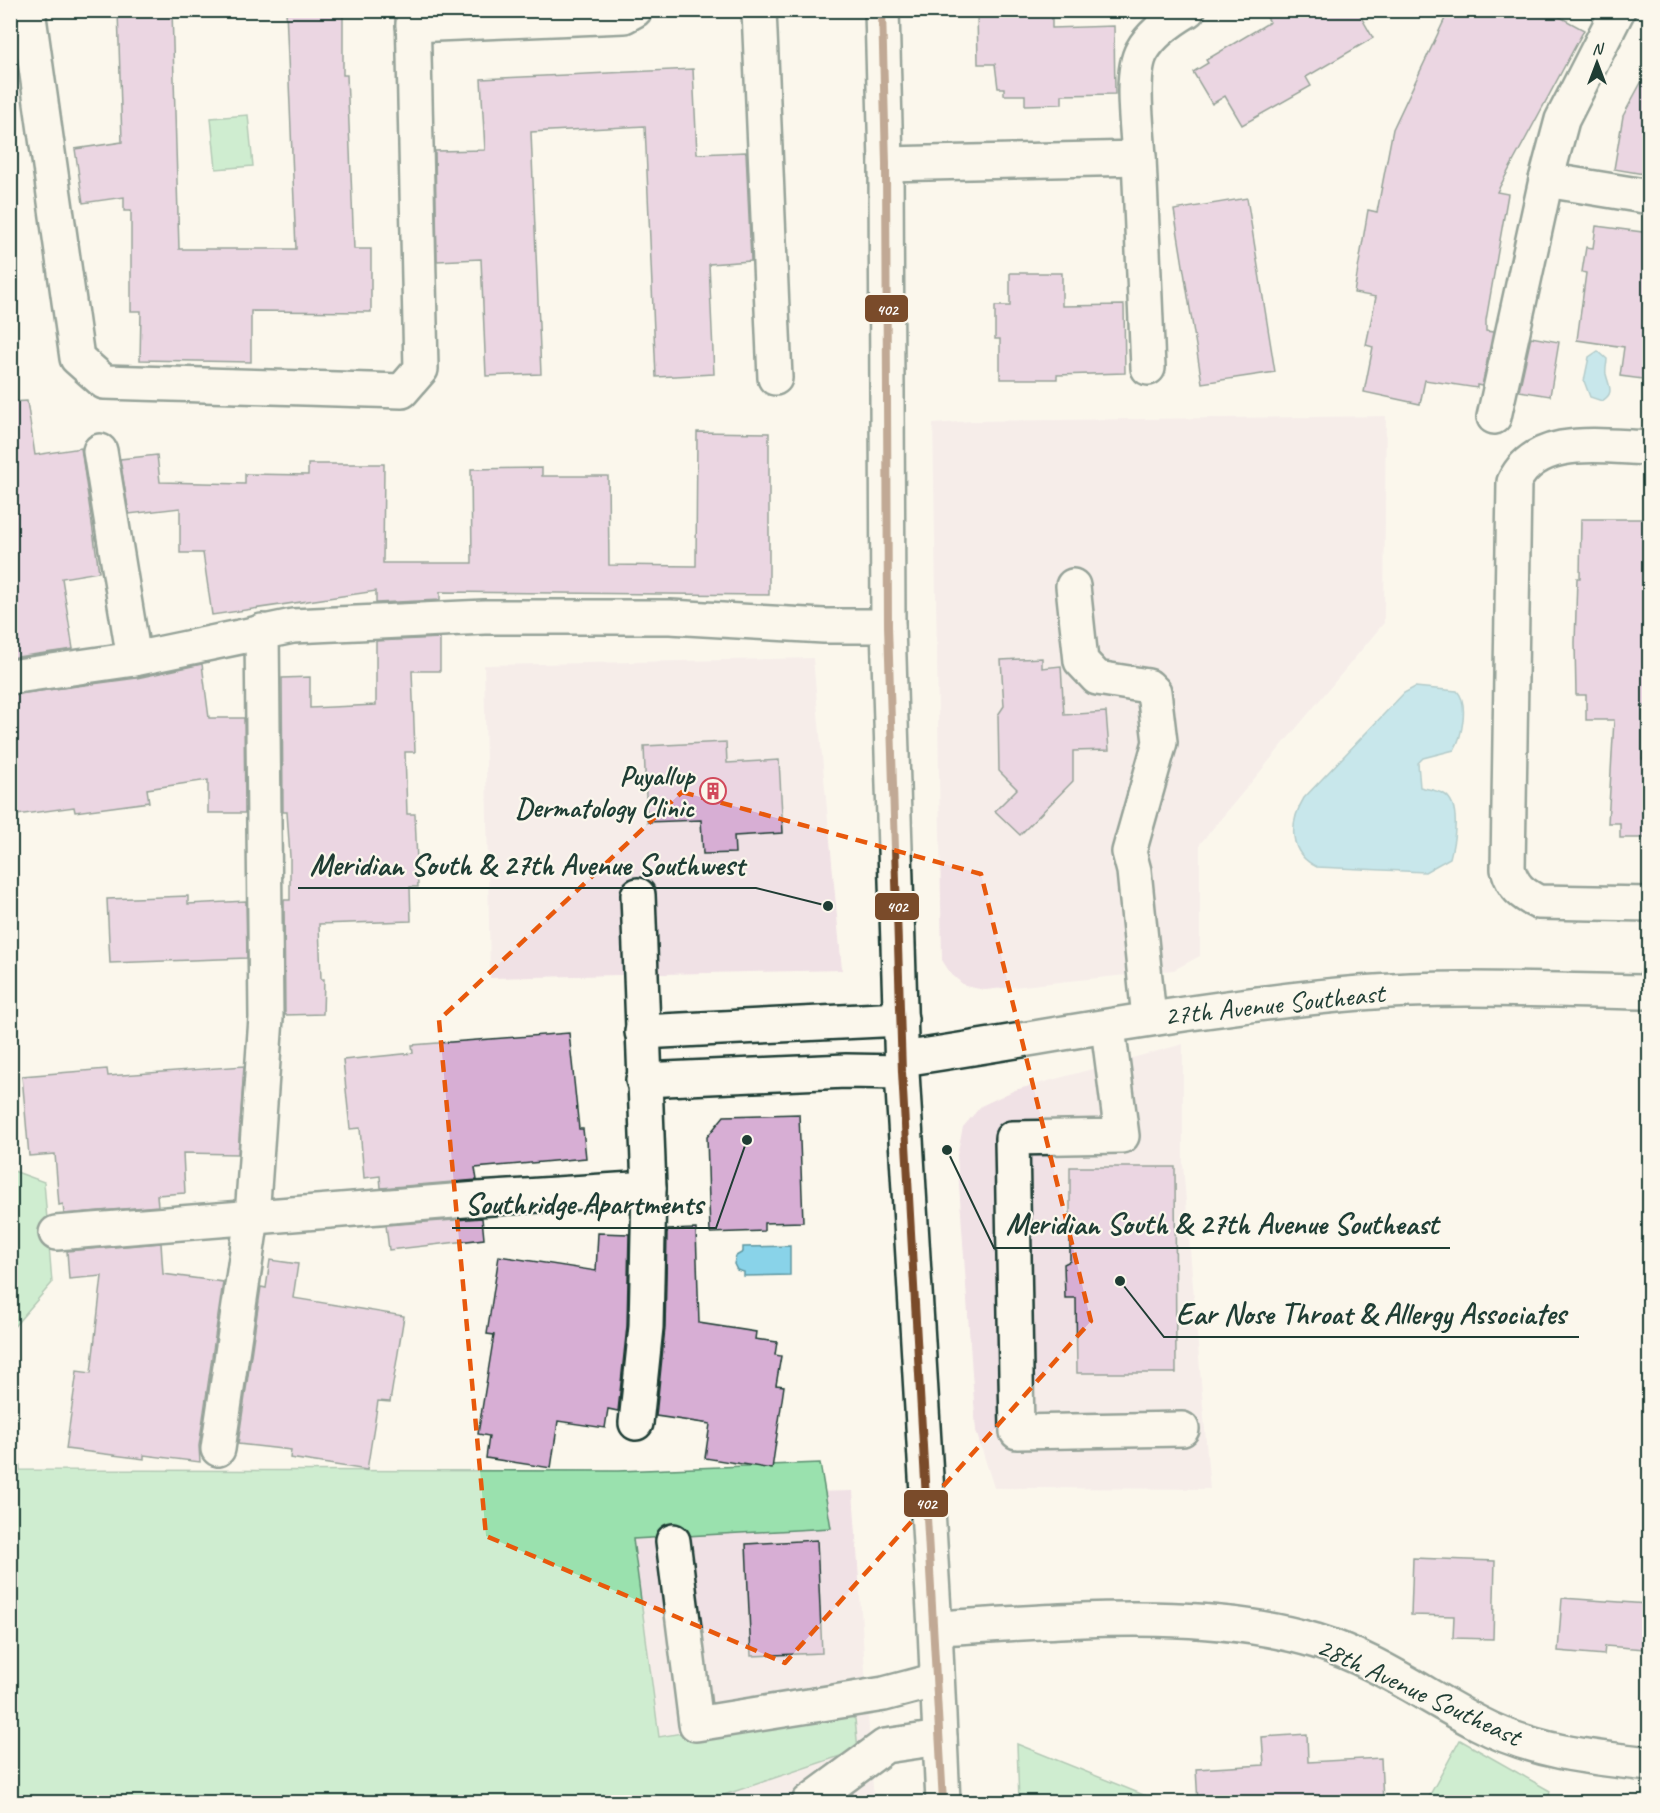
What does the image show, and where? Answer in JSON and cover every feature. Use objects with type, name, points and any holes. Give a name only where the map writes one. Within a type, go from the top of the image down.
[{"type":"main road","points":[[28,10],[76,358],[104,382],[402,391],[420,369],[413,18],[624,16],[635,10]]},
{"type":"main road","points":[[759,10],[775,378]]},
{"type":"main road","points":[[882,10],[886,164],[888,626],[902,1065],[935,1628],[942,1803]]},
{"type":"main road","points":[[1148,368],[1136,75],[1141,52],[1155,33],[1188,10]]},
{"type":"main road","points":[[1494,417],[1546,180],[1562,120],[1618,10]]},
{"type":"main road","points":[[886,164],[1139,158]]},
{"type":"main road","points":[[1546,180],[1650,197]]},
{"type":"main road","points":[[1650,448],[1574,446],[1548,451],[1520,471],[1514,483],[1508,869],[1512,883],[1523,895],[1538,902],[1650,904]]},
{"type":"main road","points":[[100,451],[134,658]]},
{"type":"main road","points":[[1073,586],[1081,661],[1097,678],[1148,686],[1154,693],[1160,742],[1129,852],[1134,871],[1149,1018]]},
{"type":"main road","points":[[10,677],[134,658],[293,626],[497,617],[670,617],[824,626],[888,626]]},
{"type":"main road","points":[[218,1449],[252,1217],[266,1018],[262,631]]},
{"type":"main road","points":[[636,1423],[646,1327],[649,1188],[643,1080],[638,895]]},
{"type":"main road","name":"27th Avenue Southeast","points":[[643,1080],[846,1071],[902,1065],[1210,1008],[1361,993],[1411,990],[1650,992]]},
{"type":"main road","points":[[642,1032],[901,1019]]},
{"type":"main road","points":[[1108,1028],[1122,1136],[1012,1138],[1017,1432],[1182,1430]]},
{"type":"main road","points":[[56,1233],[649,1188]]},
{"type":"main road","points":[[673,1541],[696,1724],[884,1694],[937,1680]]},
{"type":"main road","name":"28th Avenue Southeast","points":[[935,1628],[1064,1621],[1158,1621],[1227,1625],[1285,1633],[1365,1660],[1479,1724],[1509,1737],[1576,1754],[1650,1764]]},
{"type":"main road","points":[[809,1803],[885,1746],[940,1738]]},
{"type":"highlighted area","points":[[682,792],[981,874],[1091,1321],[785,1663],[486,1536],[439,1020]]},
{"type":"shaded area","points":[[1386,416],[1384,623],[1200,844],[1200,956],[1174,970],[985,990],[965,986],[951,974],[942,960],[933,424],[970,421]]},
{"type":"shaded area","points":[[813,658],[842,970],[490,978],[484,665]]},
{"type":"shaded area","points":[[1183,1044],[1183,1164],[1210,1489],[994,1488],[976,1431],[957,1155],[963,1127],[981,1106],[1015,1090]]},
{"type":"shaded area","points":[[853,1491],[874,1802],[353,1802],[359,1502]]},
{"type":"green space","points":[[248,115],[253,166],[216,169],[211,118]]},
{"type":"green space","points":[[11,1170],[44,1182],[52,1283],[11,1330]]},
{"type":"green space","points":[[11,1330],[20,1470],[618,1471],[820,1463],[831,1528],[633,1539],[659,1737],[835,1707],[855,1719],[858,1750],[703,1802],[11,1802]]},
{"type":"green space","points":[[1460,1740],[1550,1791],[1548,1802],[1426,1802]]},
{"type":"green space","points":[[1017,1744],[1161,1802],[1019,1802]]},
{"type":"water","points":[[1598,351],[1607,359],[1606,372],[1610,389],[1609,395],[1602,401],[1590,397],[1584,381],[1589,357]]},
{"type":"water","points":[[1415,687],[1457,691],[1463,703],[1462,729],[1454,750],[1423,758],[1418,763],[1420,787],[1444,794],[1453,806],[1455,824],[1450,858],[1425,872],[1317,867],[1301,854],[1294,837],[1296,817],[1304,798],[1404,693]]},
{"type":"water","points":[[790,1246],[790,1275],[744,1276],[744,1272],[737,1270],[734,1264],[736,1256],[743,1252],[743,1247]]},
{"type":"building","points":[[118,10],[172,10],[179,249],[296,249],[286,10],[343,10],[343,75],[347,75],[354,249],[371,249],[371,312],[251,311],[251,362],[140,360],[141,311],[131,311],[131,211],[124,211],[124,197],[83,203],[75,149],[122,142]]},
{"type":"building","points":[[977,10],[1052,10],[1052,28],[1114,26],[1115,94],[1062,95],[1062,104],[1025,105],[1025,95],[1004,95],[1004,88],[998,88],[995,64],[978,64]]},
{"type":"building","points":[[1262,10],[1357,10],[1373,38],[1306,77],[1311,86],[1242,125],[1225,96],[1212,104],[1193,72],[1208,63],[1206,60],[1270,22]]},
{"type":"building","points":[[1449,10],[1547,10],[1584,30],[1497,192],[1508,194],[1486,320],[1486,331],[1493,332],[1482,386],[1477,385],[1477,388],[1425,380],[1420,404],[1364,392],[1373,347],[1366,345],[1376,297],[1354,293],[1368,210],[1377,212],[1393,129]]},
{"type":"building","points":[[1650,66],[1650,175],[1614,169],[1623,116]]},
{"type":"building","points":[[693,69],[697,154],[746,152],[751,261],[709,264],[714,374],[656,377],[645,126],[531,132],[541,374],[486,376],[481,259],[437,261],[435,151],[485,150],[481,79]]},
{"type":"building","points":[[1247,198],[1275,372],[1202,383],[1174,210]]},
{"type":"building","points":[[1596,226],[1650,233],[1650,380],[1620,376],[1624,347],[1577,340],[1586,273],[1582,272],[1586,247],[1593,248]]},
{"type":"building","points":[[1010,273],[1062,273],[1062,306],[1124,305],[1125,373],[1057,375],[1057,379],[1000,379],[1000,339],[995,339],[995,306],[1010,306]]},
{"type":"building","points":[[1531,337],[1559,342],[1550,396],[1519,391]]},
{"type":"building","points":[[27,401],[35,455],[81,448],[99,572],[62,578],[73,649],[10,658],[10,402]]},
{"type":"building","points":[[697,432],[769,433],[769,595],[440,592],[440,600],[376,603],[376,591],[212,615],[203,553],[180,553],[180,508],[129,514],[120,459],[157,455],[160,482],[245,484],[245,474],[308,475],[308,464],[384,464],[383,563],[472,563],[471,469],[542,468],[542,476],[608,476],[609,565],[696,566]]},
{"type":"building","points":[[1581,519],[1650,519],[1650,707],[1642,707],[1642,759],[1650,759],[1650,838],[1620,838],[1620,823],[1608,823],[1614,720],[1586,720],[1586,695],[1576,695],[1575,643],[1577,578],[1580,578]]},
{"type":"building","points":[[440,638],[440,671],[412,671],[415,752],[405,752],[407,814],[415,814],[418,887],[410,887],[411,921],[319,924],[321,979],[324,979],[323,1014],[285,1015],[284,900],[290,900],[290,857],[287,812],[283,812],[282,678],[310,677],[310,708],[376,705],[376,641]]},
{"type":"building","points":[[1042,658],[1042,668],[1061,666],[1064,715],[1106,712],[1109,750],[1073,751],[1073,781],[1020,835],[995,811],[1017,789],[999,771],[998,715],[1004,706],[1001,660]]},
{"type":"building","points":[[202,664],[209,718],[244,718],[245,813],[208,813],[208,780],[147,789],[149,802],[75,812],[74,807],[10,816],[10,695],[137,678]]},
{"type":"building","name":"Puyallup Dermatology Clinic","points":[[726,742],[727,763],[779,760],[783,833],[734,836],[735,853],[703,854],[701,820],[647,822],[644,746]]},
{"type":"building","points":[[188,896],[188,904],[246,901],[247,958],[110,963],[107,899]]},
{"type":"building","points":[[569,1033],[579,1129],[583,1129],[586,1158],[475,1168],[477,1180],[381,1188],[380,1176],[364,1178],[360,1128],[350,1129],[343,1060],[413,1053],[412,1045]]},
{"type":"building","points":[[244,1066],[238,1154],[183,1153],[185,1193],[157,1195],[158,1206],[64,1214],[63,1204],[59,1205],[55,1154],[29,1156],[22,1076],[107,1069],[108,1076]]},
{"type":"building","points":[[799,1114],[803,1222],[764,1223],[764,1231],[710,1233],[707,1137],[724,1116]]},
{"type":"building","points":[[1070,1167],[1175,1167],[1176,1373],[1077,1373],[1076,1298],[1065,1298],[1064,1264],[1070,1261]]},
{"type":"building","points":[[482,1218],[484,1239],[389,1250],[386,1225]]},
{"type":"building","points":[[696,1229],[699,1323],[756,1332],[755,1339],[777,1342],[775,1355],[781,1356],[776,1385],[784,1386],[772,1469],[705,1458],[710,1424],[656,1416],[665,1328],[667,1234],[668,1230]]},
{"type":"building","points":[[598,1233],[629,1234],[627,1326],[618,1411],[608,1409],[605,1428],[558,1421],[551,1468],[486,1458],[489,1436],[478,1434],[494,1335],[487,1334],[499,1256],[596,1271]]},
{"type":"building","points":[[161,1243],[163,1274],[223,1282],[199,1446],[200,1462],[144,1455],[144,1459],[66,1449],[77,1371],[91,1373],[102,1276],[69,1279],[67,1251]]},
{"type":"building","points":[[270,1260],[298,1264],[293,1298],[404,1316],[390,1402],[378,1401],[367,1470],[290,1458],[291,1450],[238,1444],[261,1287],[266,1288]]},
{"type":"building","points":[[817,1540],[822,1653],[751,1656],[746,1544]]},
{"type":"building","points":[[1413,1558],[1495,1561],[1493,1639],[1453,1638],[1454,1616],[1411,1615]]},
{"type":"building","points":[[1562,1598],[1648,1604],[1645,1649],[1605,1646],[1604,1655],[1558,1651]]},
{"type":"building","points":[[1307,1734],[1308,1762],[1381,1758],[1383,1803],[1198,1803],[1196,1769],[1264,1765],[1262,1737]]},
{"type":"transit line","name":"402","points":[[882,10],[886,164],[888,626],[902,1072],[943,1802]]},
{"type":"place","name":"Puyallup Dermatology Clinic","points":[[713,791]]},
{"type":"place","name":"Meridian South & 27th Avenue Southwest","points":[[828,906]]},
{"type":"place","name":"Southridge Apartments","points":[[747,1140]]},
{"type":"place","name":"Meridian South & 27th Avenue Southeast","points":[[947,1150]]},
{"type":"place","name":"Ear Nose Throat & Allergy Associates","points":[[1120,1281]]}]
